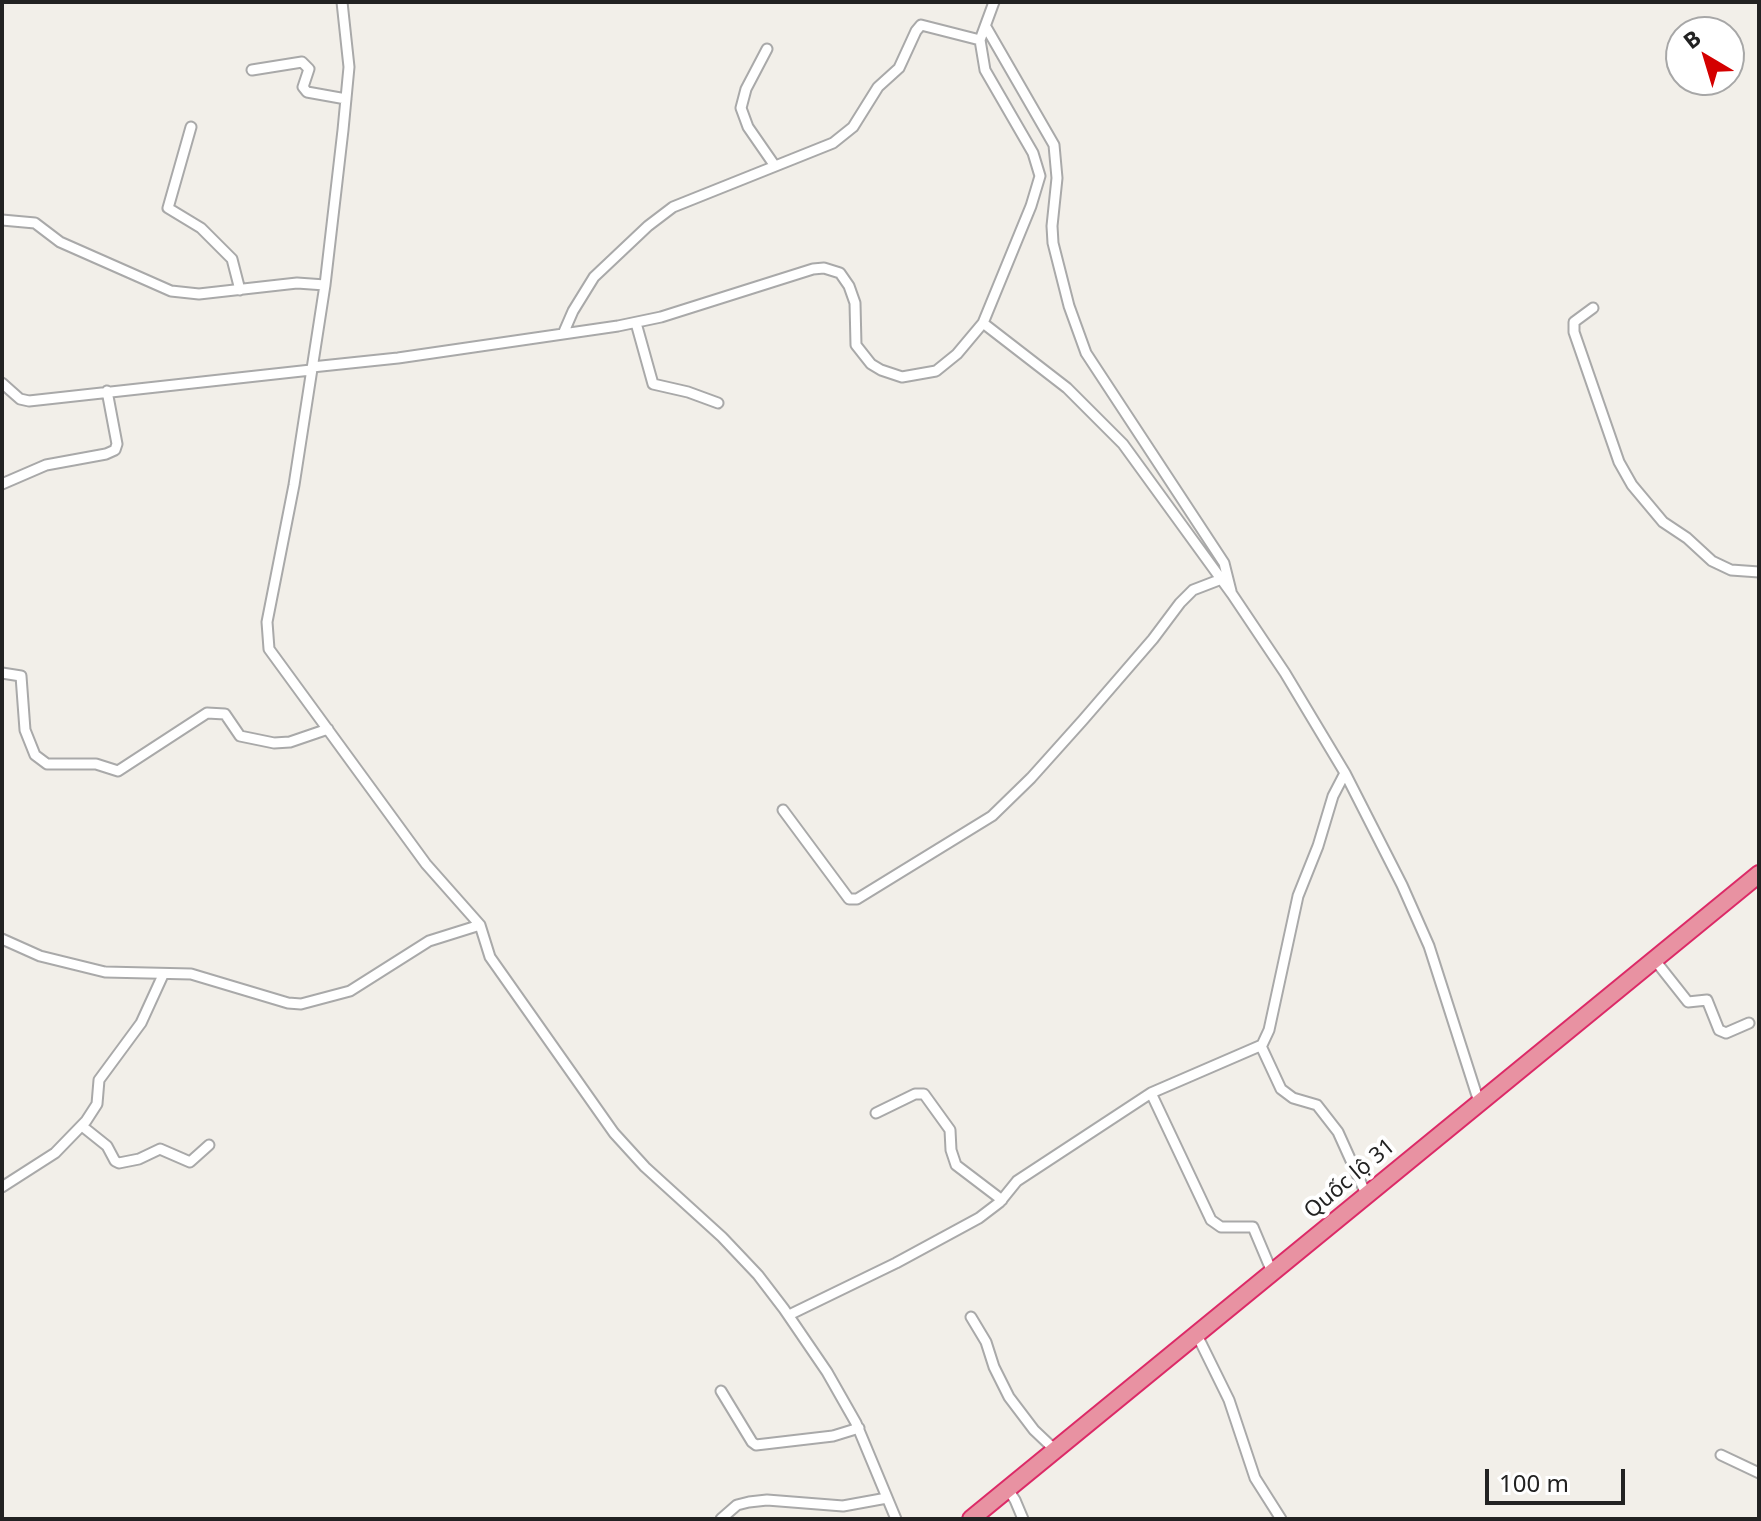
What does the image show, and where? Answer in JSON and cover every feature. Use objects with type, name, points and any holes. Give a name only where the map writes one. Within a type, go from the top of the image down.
[{"type":"highway","name":"Quốc lộ 31","points":[[971,1519],[1759,874]]},
{"type":"street","points":[[342,2],[348,52],[346,99],[325,285],[294,485],[266,631],[269,649],[426,864],[480,925],[490,957],[614,1133],[645,1167],[722,1237],[758,1275],[789,1315],[834,1383],[859,1428],[896,1519]]},
{"type":"street","points":[[2,383],[24,401],[398,358],[636,323],[824,268],[840,273],[845,279],[855,303],[856,345],[864,357],[881,370],[902,377],[936,371],[957,354],[983,323],[1031,206],[1040,176],[1033,153],[985,70],[980,40],[994,2]]},
{"type":"street","points":[[563,334],[594,277],[648,226],[683,201],[833,143],[853,127],[880,85],[899,68],[921,25],[980,40]]},
{"type":"street","points":[[986,27],[1054,145],[1057,178],[1053,243],[1069,306],[1086,353],[1224,563],[1232,594]]},
{"type":"street","points":[[767,49],[746,89],[741,108],[748,127],[775,166]]},
{"type":"street","points":[[252,70],[302,62],[309,69],[303,87],[307,92],[346,99]]},
{"type":"street","points":[[191,127],[168,208],[201,228],[228,253],[234,262],[240,290]]},
{"type":"street","points":[[2,220],[35,223],[60,242],[171,291],[199,294],[303,282],[325,285]]},
{"type":"street","points":[[1593,308],[1574,322],[1574,332],[1619,462],[1632,485],[1663,522],[1687,538],[1712,561],[1731,570],[1759,572]]},
{"type":"street","points":[[636,323],[653,384],[718,403]]},
{"type":"street","points":[[983,323],[1061,383],[1123,444],[1285,673],[1345,773],[1388,856],[1429,946],[1479,1102]]},
{"type":"street","points":[[2,484],[46,465],[115,450],[117,444],[107,391]]},
{"type":"street","points":[[783,810],[849,899],[857,899],[992,816],[1031,778],[1128,670],[1180,603],[1193,590],[1219,580]]},
{"type":"street","points":[[2,673],[21,676],[25,730],[35,755],[47,764],[96,764],[118,771],[207,713],[225,714],[240,736],[274,743],[290,742],[328,729]]},
{"type":"street","points":[[789,1315],[979,1218],[1002,1200],[1017,1181],[1151,1093],[1261,1046],[1269,1030],[1298,896],[1333,796],[1345,773]]},
{"type":"street","points":[[2,939],[40,956],[105,972],[200,976],[288,1003],[314,1002],[357,987],[436,937],[480,925]]},
{"type":"street","points":[[1654,959],[1688,1002],[1707,1000],[1719,1030],[1726,1033],[1749,1023]]},
{"type":"street","points":[[2,1187],[55,1153],[82,1126],[96,1107],[99,1080],[141,1023],[163,975]]},
{"type":"street","points":[[1261,1046],[1281,1089],[1293,1098],[1317,1105],[1338,1132],[1366,1194]]},
{"type":"street","points":[[1151,1093],[1206,1213],[1213,1223],[1221,1227],[1253,1227],[1272,1272]]},
{"type":"street","points":[[876,1113],[915,1094],[924,1094],[950,1130],[956,1165],[1002,1200]]},
{"type":"street","points":[[82,1126],[107,1146],[119,1163],[139,1159],[160,1149],[190,1162],[209,1145]]},
{"type":"street","points":[[971,1317],[986,1342],[1009,1397],[1034,1430],[1054,1449]]},
{"type":"street","points":[[1197,1335],[1229,1400],[1255,1478],[1281,1519]]},
{"type":"street","points":[[721,1391],[756,1445],[823,1438],[859,1428]]},
{"type":"street","points":[[1721,1455],[1759,1473]]},
{"type":"street","points":[[1007,1488],[1023,1519]]},
{"type":"street","points":[[721,1519],[737,1505],[749,1502],[767,1500],[843,1506],[887,1498]]}]
